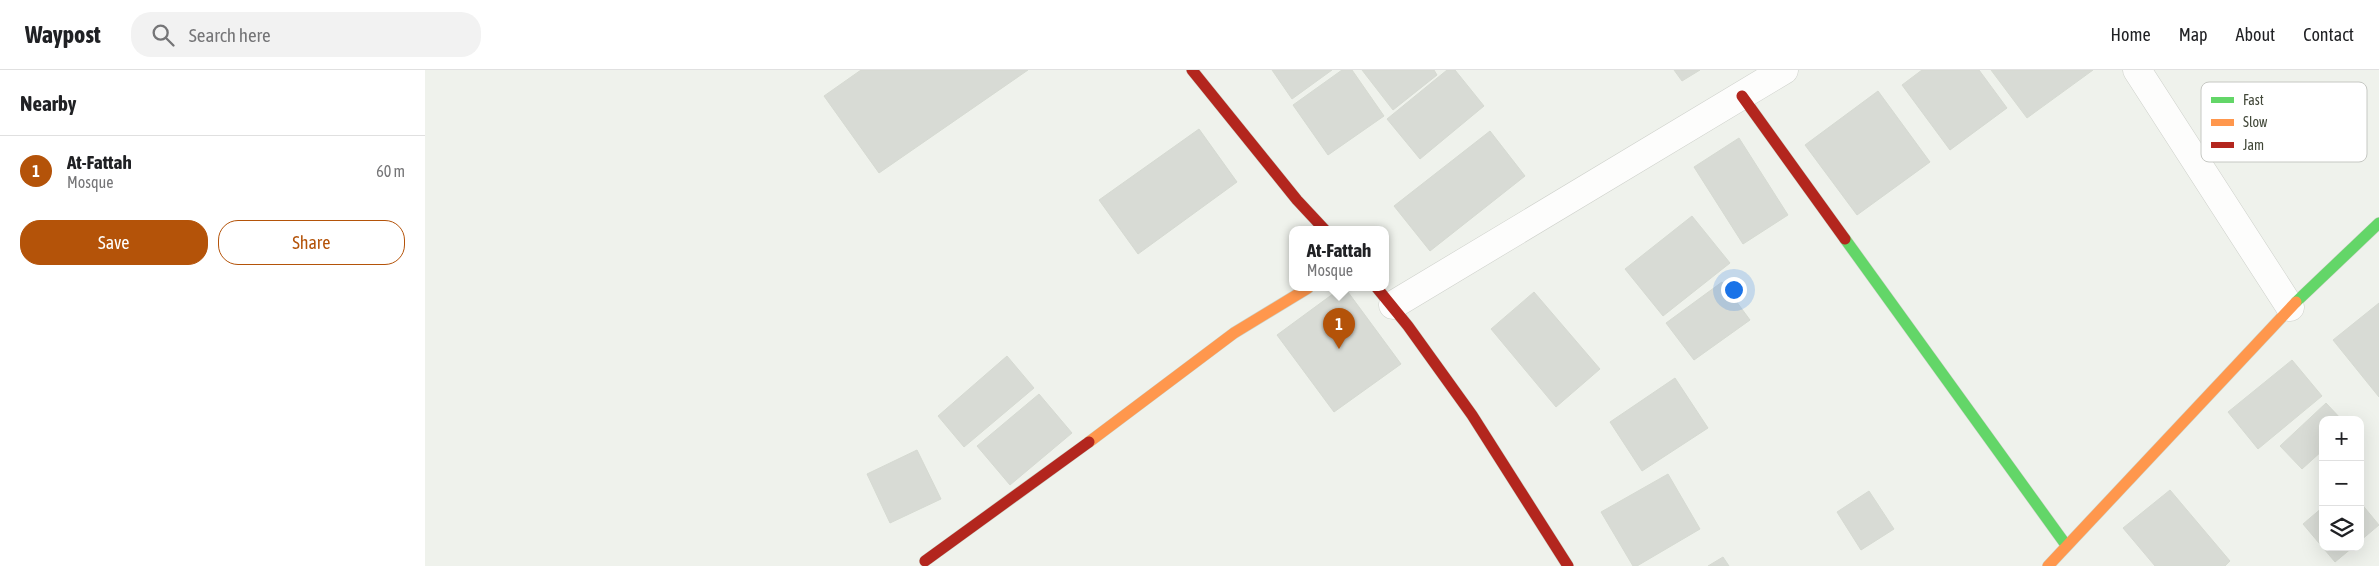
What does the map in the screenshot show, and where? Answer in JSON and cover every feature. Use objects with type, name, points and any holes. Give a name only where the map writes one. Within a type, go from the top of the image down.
[{"type":"street","points":[[1192,70],[1297,200],[1321,226]]},
{"type":"street","points":[[1568,566],[1473,416],[1385,296],[1785,70]]},
{"type":"street","points":[[2137,70],[2290,306]]},
{"type":"street","points":[[1742,96],[2066,545]]},
{"type":"street","points":[[2048,566],[2290,306],[2379,223]]},
{"type":"street","points":[[925,561],[1040,479],[1234,333],[1303,291]]},
{"type":"building","points":[[861,70],[1028,70],[879,173],[824,96]]},
{"type":"building","points":[[1272,70],[1332,70],[1292,99]]},
{"type":"building","points":[[1342,70],[1352,70],[1384,116],[1328,155],[1293,105]]},
{"type":"building","points":[[1362,70],[1434,70],[1437,75],[1393,110]]},
{"type":"building","points":[[1447,70],[1455,70],[1484,106],[1420,159],[1387,119]]},
{"type":"building","points":[[1674,70],[1700,70],[1682,81]]},
{"type":"building","points":[[1922,70],[1979,70],[2007,108],[1950,150],[1902,85]]},
{"type":"building","points":[[1991,70],[2093,70],[2027,118]]},
{"type":"building","points":[[1878,91],[1930,162],[1857,215],[1805,145]]},
{"type":"building","points":[[1199,129],[1237,182],[1138,254],[1099,200]]},
{"type":"building","points":[[1490,131],[1525,176],[1430,251],[1394,206]]},
{"type":"building","points":[[1739,138],[1788,215],[1743,244],[1694,167]]},
{"type":"building","points":[[1692,216],[1730,263],[1663,316],[1625,269]]},
{"type":"building","points":[[1722,282],[1750,320],[1694,360],[1666,323]]},
{"type":"building","points":[[1337,291],[1347,291],[1401,364],[1334,412],[1277,335]]},
{"type":"building","points":[[1534,292],[1600,369],[1556,407],[1491,329]]},
{"type":"building","points":[[2379,303],[2379,397],[2333,340]]},
{"type":"building","points":[[1007,356],[1034,388],[964,447],[938,416]]},
{"type":"building","points":[[2292,360],[2322,396],[2258,449],[2228,412]]},
{"type":"building","points":[[1675,378],[1708,428],[1642,471],[1610,422]]},
{"type":"building","points":[[1039,394],[1072,433],[1010,485],[977,446]]},
{"type":"building","points":[[2326,403],[2338,416],[2319,416],[2319,454],[2302,469],[2280,446]]},
{"type":"building","points":[[917,450],[941,499],[890,523],[867,474]]},
{"type":"building","points":[[1668,474],[1700,529],[1637,566],[1633,566],[1601,512]]},
{"type":"building","points":[[2170,490],[2230,561],[2225,566],[2155,566],[2123,528]]},
{"type":"building","points":[[1869,491],[1894,529],[1861,550],[1837,512]]},
{"type":"building","points":[[2364,507],[2379,525],[2364,538]]},
{"type":"building","points":[[2319,510],[2319,543],[2303,524]]},
{"type":"building","points":[[2326,551],[2348,551],[2335,562]]},
{"type":"building","points":[[1723,557],[1729,566],[1708,566]]},
{"type":"traffic: fast","points":[[2296,302],[2379,223]]},
{"type":"traffic: fast","points":[[1845,239],[2066,545]]},
{"type":"traffic: slow","points":[[1089,442],[1234,333],[1303,291]]},
{"type":"traffic: slow","points":[[2048,566],[2296,302]]},
{"type":"traffic: jam","points":[[1192,70],[1297,200],[1321,226]]},
{"type":"traffic: jam","points":[[1742,96],[1845,239]]},
{"type":"traffic: jam","points":[[1379,291],[1408,326],[1472,415],[1568,566]]},
{"type":"traffic: jam","points":[[925,561],[1089,442]]},
{"type":"place","name":"At-Fattah","points":[[1339,349]]}]
